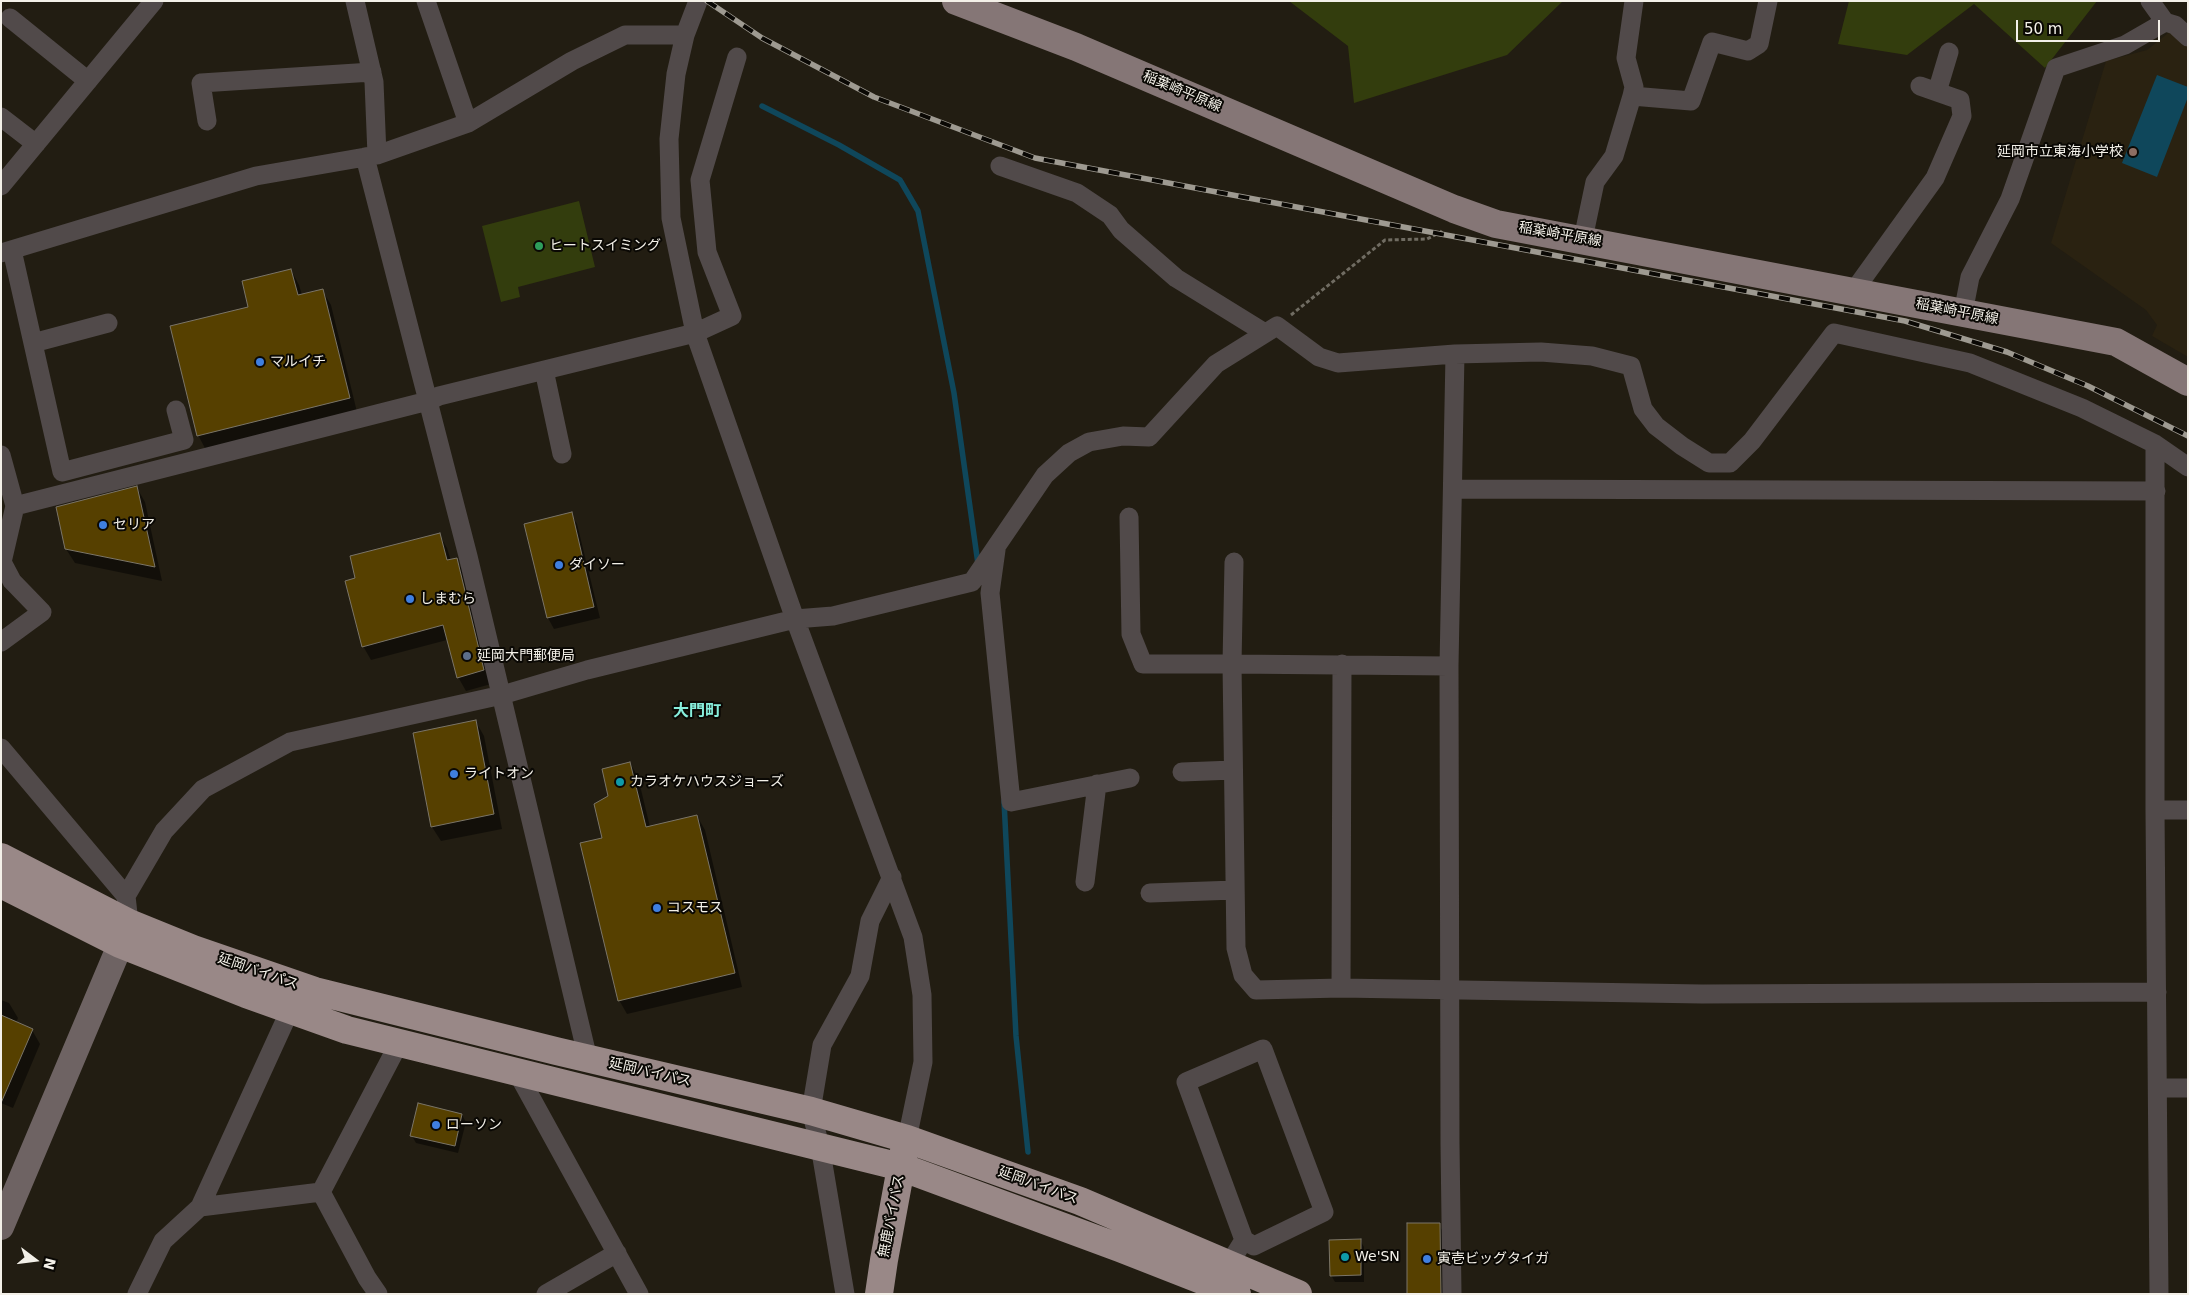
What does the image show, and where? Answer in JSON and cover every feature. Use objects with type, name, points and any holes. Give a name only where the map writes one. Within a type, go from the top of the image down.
[{"type":"highway","name":"延岡バイパス","points":[[1,857],[125,934],[193,949],[315,991],[588,1059],[810,1111],[907,1140],[1080,1201],[1298,1294]]},
{"type":"highway","name":"延岡バイパス","points":[[1,884],[125,934],[290,1010],[347,1030],[518,1074],[901,1167],[1120,1248],[1237,1294]]},
{"type":"highway","name":"無鹿バイパス","points":[[879,1294],[907,1140]]},
{"type":"main road","name":"稲葉崎平原線","points":[[956,1],[1076,47],[1454,208],[1496,224],[2116,342],[2188,382]]},
{"type":"street","points":[[5,175],[36,144],[154,1]]},
{"type":"street","points":[[355,1],[372,72],[371,156],[428,401],[502,695],[588,1059]]},
{"type":"street","points":[[426,1],[468,123]]},
{"type":"street","points":[[698,1],[685,34],[676,74],[669,139],[671,218],[695,333],[795,619],[913,937],[922,995],[923,1062],[907,1140]]},
{"type":"street","points":[[1583,240],[1596,182],[1614,156],[1632,96],[1634,86],[1626,58],[1634,1]]},
{"type":"street","points":[[1632,96],[1691,101],[1712,42],[1748,51],[1760,44],[1768,1]]},
{"type":"street","points":[[2150,1],[2166,22],[2175,25],[2188,37]]},
{"type":"street","points":[[10,18],[88,81]]},
{"type":"street","points":[[1964,313],[1970,277],[2010,199],[2056,68],[2125,45],[2166,22]]},
{"type":"street","points":[[176,410],[184,440],[62,472],[33,343],[6,252],[256,176],[371,156],[468,123],[572,61],[625,35],[685,34]]},
{"type":"street","points":[[1853,292],[1935,178],[1962,116],[1960,100],[1928,89],[1949,52]]},
{"type":"street","points":[[15,506],[428,401],[439,396],[695,333],[732,316],[707,252],[700,180],[736,57]]},
{"type":"street","points":[[207,121],[201,83],[372,72]]},
{"type":"street","points":[[1,117],[36,144]]},
{"type":"street","points":[[1000,166],[1077,193],[1110,215],[1121,230],[1176,278],[1319,357],[1338,363],[1455,354],[1567,354],[1592,356],[1631,366],[1643,409],[1656,426],[1682,446],[1709,463],[1730,463],[1752,441],[1834,333],[1970,363],[2082,408],[2155,444],[2188,467]]},
{"type":"street","points":[[33,343],[108,323]]},
{"type":"street","points":[[1,1227],[125,934],[126,896],[164,831],[203,789],[290,742],[502,695],[587,670],[795,619],[833,616],[972,582],[1045,474],[1069,453],[1089,442],[1123,436],[1149,437],[1216,364],[1271,330]]},
{"type":"street","points":[[1452,1294],[1449,990],[1449,666],[1455,354]]},
{"type":"street","points":[[544,370],[562,454]]},
{"type":"street","points":[[2155,444],[2158,1294]]},
{"type":"street","points":[[1,455],[15,506],[2,562],[12,581],[42,612],[1,642]]},
{"type":"street","points":[[1453,489],[2156,491]]},
{"type":"street","points":[[1130,517],[1131,634],[1143,664],[1449,666]]},
{"type":"street","points":[[993,550],[990,592],[1011,802],[1130,778]]},
{"type":"street","points":[[1234,562],[1232,770],[1236,948],[1243,975],[1256,990],[1341,988],[1702,994],[2157,992]]},
{"type":"street","points":[[1341,988],[1342,664]]},
{"type":"street","points":[[1,748],[126,896]]},
{"type":"street","points":[[1182,772],[1232,770]]},
{"type":"street","points":[[1085,882],[1097,784]]},
{"type":"street","points":[[2155,810],[2188,810]]},
{"type":"street","points":[[845,1294],[820,1146],[810,1111],[822,1045],[860,976],[870,921],[892,877]]},
{"type":"street","points":[[1150,893],[1235,890]]},
{"type":"street","points":[[137,1294],[163,1241],[200,1207],[290,1010]]},
{"type":"street","points":[[322,1192],[399,1043]]},
{"type":"street","points":[[1263,1049],[1324,1212],[1254,1246],[1244,1240],[1186,1082],[1263,1049]]},
{"type":"street","points":[[518,1074],[639,1294]]},
{"type":"street","points":[[2158,1088],[2188,1088]]},
{"type":"street","points":[[200,1207],[322,1192]]},
{"type":"street","points":[[322,1192],[367,1278],[378,1294]]},
{"type":"street","points":[[1229,1264],[1244,1240]]},
{"type":"street","points":[[546,1294],[617,1253]]},
{"type":"path","points":[[1271,330],[1385,240],[1426,239],[1441,232],[1454,208]]},
{"type":"shaded area","name":"延岡市立東海小学校","points":[[2172,30],[2188,44],[2188,357],[2152,336],[2157,325],[2146,310],[2051,243],[2106,61],[2147,50]]},
{"type":"green space","points":[[1289,1],[1563,1],[1507,55],[1354,103],[1348,46]]},
{"type":"green space","points":[[1849,1],[2097,1],[2045,68],[1974,4],[1907,55],[1838,44]]},
{"type":"green space","name":"ヒートスイミング","points":[[579,201],[595,267],[518,287],[520,297],[501,302],[482,226]]},
{"type":"water","points":[[2157,75],[2188,87],[2188,97],[2157,177],[2122,163]]},
{"type":"building","name":"マルイチ","points":[[291,269],[298,295],[323,289],[350,398],[197,436],[170,326],[248,307],[242,281]]},
{"type":"building","name":"セリア","points":[[137,486],[155,567],[65,549],[56,507]]},
{"type":"building","name":"ダイソー","points":[[572,512],[594,607],[547,618],[524,524]]},
{"type":"building","name":"しまむら","points":[[440,533],[447,560],[457,558],[484,670],[457,678],[443,625],[362,647],[345,581],[355,578],[350,556]]},
{"type":"building","name":"ライトオン","points":[[476,720],[494,814],[431,827],[413,733]]},
{"type":"building","name":"コスモス","points":[[630,762],[646,827],[697,815],[735,973],[618,1001],[580,843],[602,838],[594,804],[608,796],[602,769]]},
{"type":"building","points":[[1,1015],[33,1029],[1,1103]]},
{"type":"building","name":"ローソン","points":[[418,1103],[462,1114],[455,1146],[410,1136]]},
{"type":"building","name":"寅壱ビッグタイガ","points":[[1407,1223],[1440,1223],[1441,1294],[1407,1294]]},
{"type":"building","name":"We'SN","points":[[1361,1239],[1361,1275],[1330,1276],[1329,1240]]},
{"type":"waterway","points":[[762,106],[839,145],[900,180],[918,211],[954,393],[978,564]]},
{"type":"waterway","points":[[1004,801],[1016,1036],[1028,1152]]},
{"type":"railway","points":[[707,1],[762,38],[874,97],[1035,158],[1905,321],[2007,352],[2088,386],[2188,436]]},
{"type":"place","name":"延岡市立東海小学校","points":[[2133,152]]},
{"type":"place","name":"ヒートスイミング","points":[[539,246]]},
{"type":"place","name":"マルイチ","points":[[260,362]]},
{"type":"place","name":"セリア","points":[[103,525]]},
{"type":"place","name":"ダイソー","points":[[559,565]]},
{"type":"place","name":"しまむら","points":[[410,599]]},
{"type":"place","name":"延岡大門郵便局","points":[[467,656]]},
{"type":"place","name":"ライトオン","points":[[454,774]]},
{"type":"place","name":"カラオケハウスジョーズ","points":[[620,782]]},
{"type":"place","name":"コスモス","points":[[657,908]]},
{"type":"place","name":"ローソン","points":[[436,1125]]},
{"type":"place","name":"We'SN","points":[[1345,1257]]},
{"type":"place","name":"寅壱ビッグタイガ","points":[[1427,1259]]},
{"type":"district","name":"大門町","points":[[697,712]]}]
